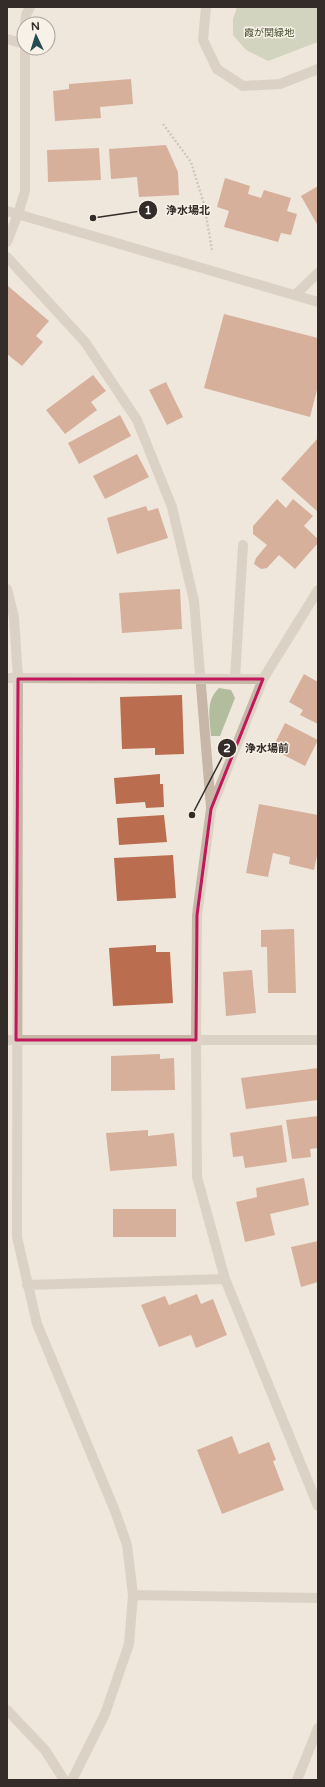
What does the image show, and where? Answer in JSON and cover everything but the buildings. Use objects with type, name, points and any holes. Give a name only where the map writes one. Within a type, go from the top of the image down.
[{"type":"street","points":[[206,7],[203,40],[217,68],[243,86],[280,84],[318,69]]},
{"type":"street","points":[[7,242],[18,214],[25,190],[25,56]]},
{"type":"street","points":[[7,211],[318,302]]},
{"type":"street","points":[[7,257],[85,342],[137,420],[172,507],[194,601],[211,809],[197,915],[197,1177],[225,1279],[318,1506]]},
{"type":"street","points":[[296,295],[318,273]]},
{"type":"street","points":[[235,679],[243,545]]},
{"type":"street","points":[[7,589],[14,617],[18,679],[12,1040],[17,1237],[37,1324],[125,1538],[133,1595],[129,1644],[106,1714],[72,1780]]},
{"type":"street","points":[[211,809],[263,679],[318,590]]},
{"type":"street","points":[[7,678],[263,679]]},
{"type":"street","points":[[12,1040],[318,1040]]},
{"type":"street","points":[[27,1285],[225,1279]]},
{"type":"street","points":[[133,1595],[318,1598]]},
{"type":"street","points":[[7,1710],[45,1750],[64,1780]]},
{"type":"street","points":[[298,1780],[318,1728]]},
{"type":"path","points":[[163,124],[190,162],[204,204],[216,272]]},
{"type":"highlighted area","points":[[18,679],[263,679],[211,809],[197,915],[196,1040],[16,1040]]},
{"type":"green space","name":"霞が関緑地","points":[[237,7],[318,7],[318,42],[268,61],[246,50],[233,35],[233,19]]},
{"type":"green space","points":[[219,688],[231,690],[235,698],[220,736],[211,736],[209,717],[210,704]]},
{"type":"place","name":"浄水場北","points":[[93,218]]},
{"type":"place","name":"浄水場前","points":[[192,815]]}]
